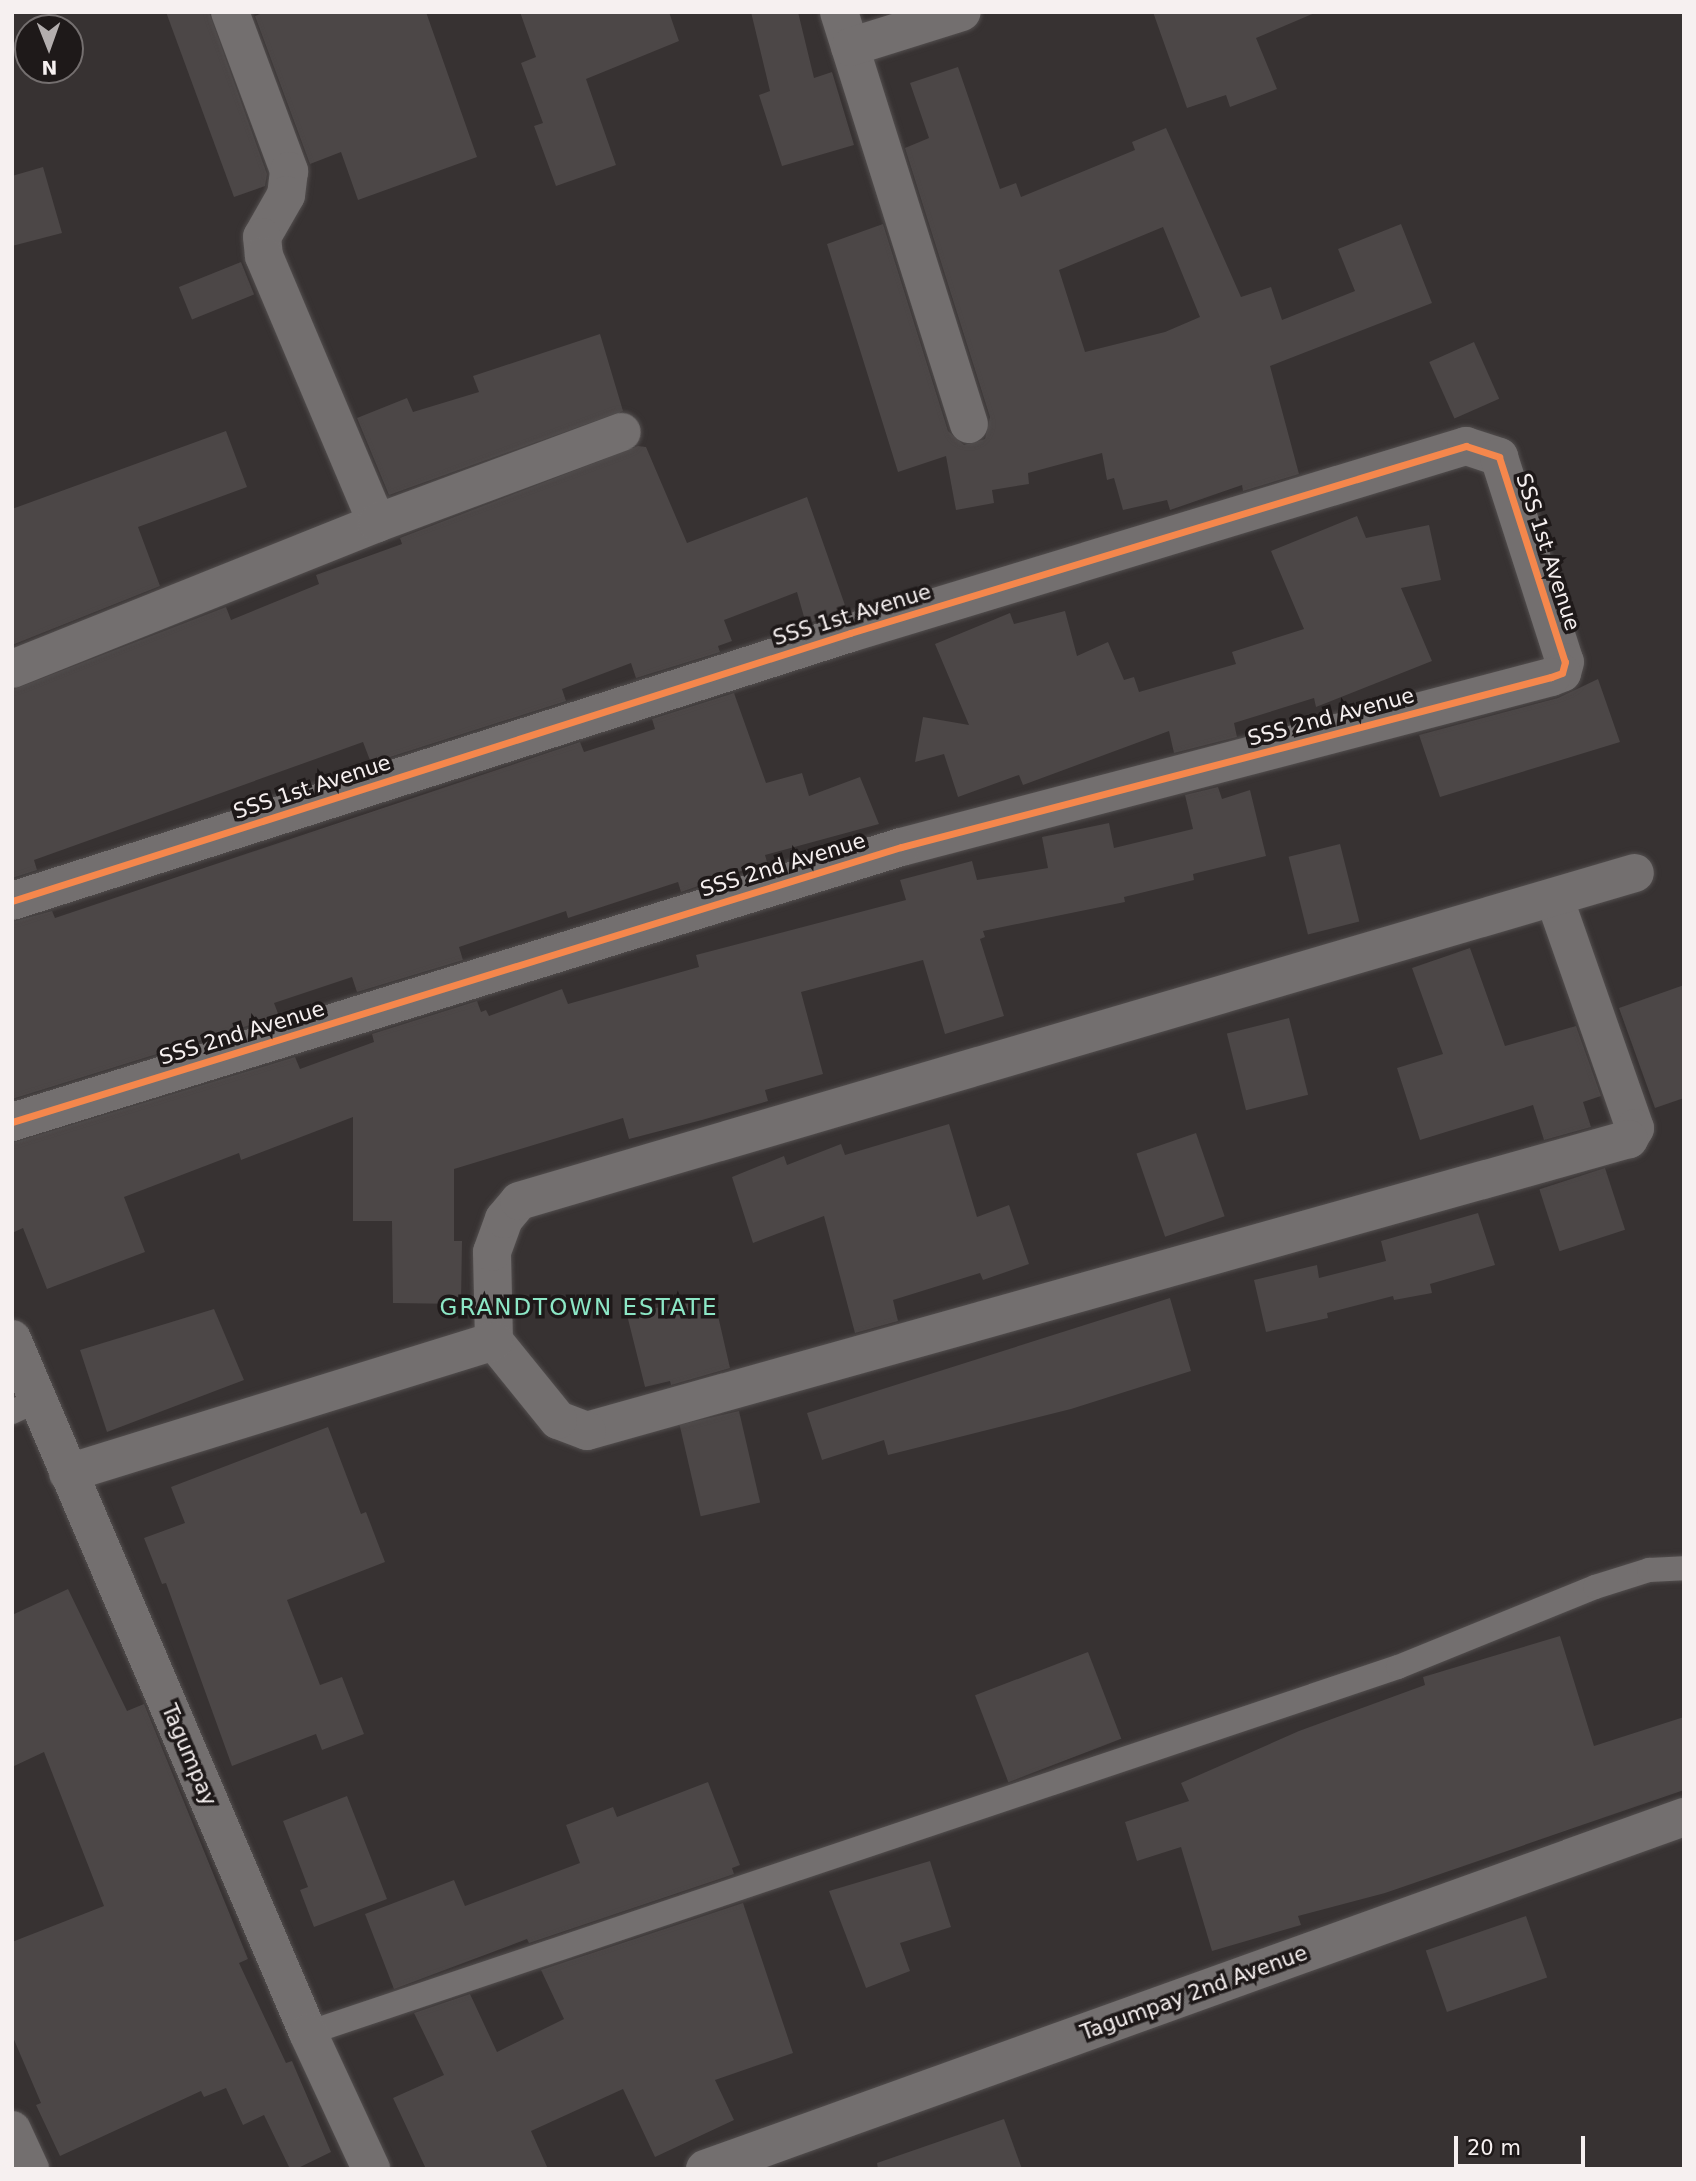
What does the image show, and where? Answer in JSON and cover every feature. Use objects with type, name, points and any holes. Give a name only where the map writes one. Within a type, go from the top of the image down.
[{"type":"street","points":[[230,12],[289,171],[286,195],[262,237],[264,256],[377,523]]},
{"type":"street","points":[[962,12],[844,30],[969,424]]},
{"type":"street","points":[[12,669],[377,523],[622,432]]},
{"type":"street","name":"SSS 1st Avenue","points":[[12,901],[850,633],[1466,446],[1499,457],[1565,662]]},
{"type":"street","name":"SSS 2nd Avenue","points":[[12,1122],[901,847],[1551,677],[1562,673],[1565,662]]},
{"type":"street","points":[[1555,900],[1635,1128],[1629,1139],[587,1431],[558,1420],[494,1341],[492,1252],[504,1219],[519,1201],[1555,900],[1635,873]]},
{"type":"street","name":"Tagumpay","points":[[12,1339],[25,1406],[68,1472],[367,2167]]},
{"type":"street","points":[[68,1472],[494,1341]]},
{"type":"street","name":"Tagumpay 2nd Avenue","points":[[705,2169],[1684,1817]]},
{"type":"street","points":[[12,2130],[30,2169]]},
{"type":"lane","points":[[308,2034],[1398,1667],[1595,1587],[1649,1570],[1684,1568]]},
{"type":"building","points":[[166,12],[209,12],[267,174],[265,186],[234,197]]},
{"type":"building","points":[[265,12],[426,12],[477,157],[358,200],[341,152],[310,164],[255,16]]},
{"type":"building","points":[[520,12],[669,12],[679,41],[586,79],[616,165],[556,186],[534,126],[543,123],[521,63],[536,57]]},
{"type":"building","points":[[751,12],[798,12],[814,78],[832,72],[854,145],[782,166],[759,95],[770,91]]},
{"type":"building","points":[[1153,12],[1317,12],[1256,38],[1277,89],[1230,107],[1226,95],[1187,108]]},
{"type":"building","points":[[958,67],[1000,189],[1016,183],[1021,197],[1135,150],[1132,142],[1166,128],[1241,297],[1271,287],[1282,320],[1355,291],[1338,249],[1401,224],[1432,303],[1270,366],[1299,474],[1243,491],[1242,485],[1170,510],[1167,500],[1123,510],[1114,478],[1107,480],[1102,453],[1028,473],[1029,484],[992,490],[994,503],[956,510],[946,456],[898,472],[827,244],[883,224],[948,431],[964,445],[985,439],[990,417],[905,148],[929,138],[910,83]],"holes":[[[1163,227],[1200,317],[1165,332],[1085,352],[1059,270]]]},
{"type":"building","points":[[43,167],[62,233],[12,246],[12,176]]},
{"type":"building","points":[[241,262],[254,294],[192,320],[179,287]]},
{"type":"building","points":[[600,334],[623,411],[389,495],[357,418],[407,398],[413,412],[479,392],[473,376]]},
{"type":"building","points":[[1474,342],[1499,399],[1454,419],[1429,362]]},
{"type":"building","points":[[226,431],[247,487],[138,527],[160,586],[12,645],[12,509]]},
{"type":"building","points":[[638,446],[646,447],[687,543],[807,497],[847,611],[806,624],[797,592],[724,620],[732,641],[718,646],[720,652],[636,678],[631,663],[562,689],[566,701],[371,763],[363,742],[34,860],[37,870],[12,878],[12,690],[226,607],[231,620],[319,584],[316,575],[402,544],[400,538]]},
{"type":"building","points":[[1357,516],[1366,538],[1429,525],[1441,580],[1401,588],[1432,661],[1316,707],[1314,698],[1234,723],[1237,737],[1174,753],[1169,731],[1023,785],[1019,775],[958,797],[944,754],[915,762],[923,717],[969,725],[935,644],[1010,613],[1014,624],[1065,611],[1077,656],[1108,642],[1124,680],[1134,677],[1139,692],[1236,664],[1232,652],[1304,629],[1271,551]]},
{"type":"building","points":[[1598,679],[1620,742],[1440,797],[1419,735],[1558,698]]},
{"type":"building","points":[[734,693],[766,783],[802,773],[809,796],[860,777],[879,824],[765,855],[767,862],[681,892],[678,882],[568,918],[566,911],[459,947],[463,960],[357,992],[352,977],[274,1003],[279,1016],[12,1099],[12,922],[52,911],[55,918],[580,742],[584,752],[655,729],[652,719]]},
{"type":"building","points":[[1218,787],[1222,799],[1250,790],[1266,856],[1193,874],[1194,880],[1124,897],[1125,902],[983,931],[985,937],[980,939],[1004,1016],[945,1034],[923,960],[801,992],[823,1074],[765,1090],[768,1101],[629,1139],[623,1118],[454,1169],[454,1241],[462,1241],[461,1304],[393,1303],[392,1221],[353,1221],[353,1117],[241,1160],[239,1153],[124,1197],[145,1252],[47,1289],[23,1228],[12,1233],[12,1143],[295,1057],[300,1069],[374,1042],[372,1034],[477,1001],[481,1012],[486,1010],[489,1016],[562,989],[568,1004],[699,967],[696,955],[906,900],[900,880],[972,861],[977,880],[1048,868],[1042,837],[1109,823],[1114,848],[1193,829],[1185,795]]},
{"type":"building","points":[[1340,844],[1359,922],[1308,934],[1289,857]]},
{"type":"building","points":[[1470,948],[1505,1046],[1576,1026],[1601,1096],[1583,1102],[1591,1127],[1544,1140],[1533,1105],[1420,1140],[1397,1068],[1443,1054],[1412,968]]},
{"type":"building","points":[[1684,985],[1684,1098],[1655,1108],[1619,1008]]},
{"type":"building","points":[[1289,1018],[1308,1095],[1246,1110],[1227,1033]]},
{"type":"building","points":[[949,1124],[977,1217],[1009,1205],[1029,1264],[983,1280],[980,1273],[893,1300],[898,1321],[855,1333],[824,1216],[753,1243],[732,1177],[784,1156],[787,1165],[841,1144],[845,1155]]},
{"type":"building","points":[[1196,1133],[1225,1216],[1165,1237],[1136,1154]]},
{"type":"building","points":[[1605,1168],[1625,1230],[1559,1251],[1539,1189]]},
{"type":"building","points":[[1478,1213],[1495,1265],[1430,1284],[1432,1293],[1394,1300],[1393,1296],[1327,1313],[1328,1318],[1266,1332],[1254,1280],[1317,1265],[1319,1278],[1386,1261],[1381,1241]]},
{"type":"building","points":[[713,1294],[730,1368],[671,1385],[670,1381],[645,1387],[627,1315]]},
{"type":"building","points":[[1170,1298],[1191,1371],[1071,1409],[888,1455],[884,1440],[822,1460],[807,1413]]},
{"type":"building","points":[[214,1309],[244,1380],[107,1432],[80,1350]]},
{"type":"building","points":[[739,1411],[760,1503],[701,1516],[680,1425]]},
{"type":"building","points":[[328,1427],[361,1514],[366,1512],[385,1562],[287,1600],[320,1685],[342,1677],[364,1734],[322,1750],[316,1734],[232,1766],[166,1583],[162,1584],[144,1538],[185,1523],[171,1487]]},
{"type":"building","points":[[68,1589],[127,1711],[144,1704],[248,1959],[239,1963],[286,2063],[292,2061],[331,2152],[296,2169],[290,2169],[264,2115],[243,2125],[226,2088],[204,2097],[201,2091],[60,2156],[36,2105],[41,2103],[12,2035],[12,1942],[104,1906],[44,1752],[12,1767],[12,1615]]},
{"type":"building","points":[[1560,1636],[1594,1746],[1684,1717],[1684,1790],[1385,1893],[1298,1916],[1301,1925],[1212,1951],[1181,1847],[1137,1861],[1125,1822],[1189,1801],[1181,1783],[1299,1731],[1425,1685],[1423,1677]]},
{"type":"building","points":[[1088,1652],[1121,1739],[1008,1782],[975,1695]]},
{"type":"building","points":[[708,1782],[740,1865],[732,1868],[734,1874],[529,1943],[527,1939],[394,1989],[365,1914],[454,1880],[465,1906],[580,1863],[566,1825],[613,1807],[617,1817]]},
{"type":"building","points":[[347,1796],[387,1899],[314,1927],[300,1890],[308,1887],[283,1821]]},
{"type":"building","points":[[930,1861],[951,1927],[900,1943],[910,1971],[866,1988],[829,1891]]},
{"type":"building","points":[[743,1903],[793,2053],[715,2080],[734,2120],[655,2157],[623,2089],[531,2131],[548,2169],[426,2169],[393,2098],[444,2075],[414,2013],[470,1994],[497,2052],[564,2019],[541,1970]]},
{"type":"building","points":[[1526,1916],[1547,1977],[1447,2012],[1426,1951]]},
{"type":"building","points":[[1004,2119],[1022,2169],[878,2169],[877,2163]]},
{"type":"cycle path","points":[[12,901],[850,633],[1466,446],[1499,457],[1565,662],[1562,673],[1551,677],[901,847],[12,1122]]},
{"type":"district","name":"GRANDTOWN ESTATE","points":[[579,1307]]}]
